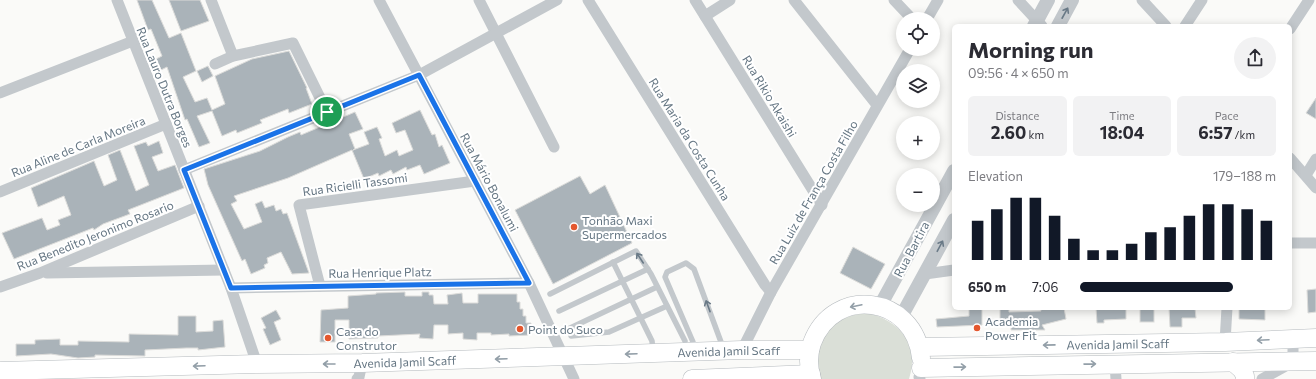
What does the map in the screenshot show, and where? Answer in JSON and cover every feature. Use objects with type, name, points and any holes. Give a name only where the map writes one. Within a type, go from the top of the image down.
[{"type":"main road","points":[[692,379],[811,377],[810,350],[816,333],[828,318],[844,308],[861,304],[880,306],[901,317],[913,330],[920,347],[920,376]]},
{"type":"main road","name":"Avenida Jamil Scaff","points":[[920,347],[1225,342],[1316,338]]},
{"type":"main road","name":"Avenida Jamil Scaff","points":[[0,371],[257,364],[360,371],[563,356],[742,350],[810,350]]},
{"type":"main road","name":"Avenida Jamil Scaff","points":[[920,376],[1028,372],[1115,371],[1233,362],[1316,361]]},
{"type":"main road","points":[[1233,362],[1242,370],[1245,379]]},
{"type":"street","name":"Rua Lauro Dutra Borges","points":[[117,0],[231,288],[257,364]]},
{"type":"street","points":[[211,0],[233,56]]},
{"type":"street","name":"Rua Mário Bonalumi","points":[[379,0],[529,283],[574,379]]},
{"type":"street","points":[[479,0],[554,147]]},
{"type":"street","points":[[184,170],[419,75],[557,0]]},
{"type":"street","name":"Rua Maria da Costa Cunha","points":[[588,0],[765,285],[771,292]]},
{"type":"street","name":"Rua Rikio Akaishi","points":[[695,0],[822,205]]},
{"type":"street","points":[[706,16],[730,0]]},
{"type":"street","points":[[794,0],[877,105]]},
{"type":"street","points":[[894,0],[905,12]]},
{"type":"street","points":[[931,12],[938,0]]},
{"type":"street","points":[[1018,0],[1038,24],[1048,0]]},
{"type":"street","points":[[1059,24],[1072,0]]},
{"type":"street","points":[[1142,0],[1164,24]]},
{"type":"street","points":[[1186,24],[1202,0]]},
{"type":"street","points":[[1292,26],[1308,0]]},
{"type":"street","points":[[0,93],[133,41]]},
{"type":"street","points":[[215,64],[233,56],[293,43],[327,112]]},
{"type":"street","name":"Rua Luiz de França Costa Filho","points":[[742,350],[771,292],[906,56]]},
{"type":"street","name":"Rua Aline de Carla Moreira","points":[[0,192],[166,124]]},
{"type":"street","points":[[1306,175],[1316,159]]},
{"type":"street","points":[[1292,160],[1316,188]]},
{"type":"street","name":"Rua Bartira","points":[[880,306],[952,176]]},
{"type":"street","name":"Rua Ricielli Tassomi","points":[[320,286],[299,205],[475,180]]},
{"type":"street","name":"Rua Benedito Jeronimo Rosario","points":[[0,287],[40,273],[199,206]]},
{"type":"street","name":"Rua Bartira","points":[[901,317],[952,224]]},
{"type":"street","points":[[1292,243],[1316,243]]},
{"type":"street","points":[[40,273],[224,270]]},
{"type":"street","points":[[925,274],[952,270]]},
{"type":"street","name":"Rua Henrique Platz","points":[[231,288],[529,283]]},
{"type":"street","points":[[1225,342],[1228,310]]},
{"type":"street","points":[[1262,379],[1292,362],[1293,339]]},
{"type":"lane","points":[[550,294],[636,251],[648,269],[685,341]]},
{"type":"lane","points":[[614,262],[622,282],[652,341],[653,353]]},
{"type":"lane","points":[[693,342],[665,277],[667,272],[686,263],[694,269],[721,342]]},
{"type":"lane","points":[[559,311],[648,269]]},
{"type":"lane","points":[[568,329],[657,287]]},
{"type":"lane","points":[[571,336],[609,332],[667,306]]},
{"type":"shaded area","points":[[866,313],[878,316],[888,321],[897,327],[904,335],[909,344],[912,355],[912,366],[909,379],[815,379],[812,357],[820,337],[840,320],[857,314]]},
{"type":"building","points":[[137,0],[152,0],[169,38],[181,33],[196,71],[183,77],[195,102],[207,98],[212,110],[225,104],[215,76],[252,59],[289,51],[307,88],[312,104],[289,113],[288,109],[260,120],[262,123],[237,133],[236,130],[222,136],[212,111],[197,116],[210,143],[199,147],[187,119],[185,120],[167,67],[161,70],[156,59],[162,56],[151,29],[148,30]]},
{"type":"building","points":[[169,0],[200,0],[209,21],[181,31]]},
{"type":"building","points":[[208,66],[213,76],[202,82],[197,71]]},
{"type":"building","points":[[1316,98],[1316,119],[1306,113]]},
{"type":"building","points":[[420,110],[432,135],[435,134],[439,147],[442,145],[450,163],[424,174],[420,165],[407,170],[406,167],[393,174],[391,170],[379,176],[378,173],[364,179],[352,150],[288,178],[234,196],[237,201],[231,204],[244,229],[262,222],[255,204],[262,201],[265,208],[274,205],[276,211],[281,209],[283,214],[287,213],[309,273],[292,274],[281,252],[267,258],[268,263],[264,265],[265,268],[251,274],[245,259],[242,261],[208,185],[204,169],[260,151],[300,132],[301,135],[355,112],[363,129],[349,134],[355,149],[353,150],[369,144],[364,132],[377,127],[382,138],[379,139],[385,156],[397,150],[399,156],[413,150],[405,130],[396,133],[392,123]]},
{"type":"building","points":[[159,141],[163,153],[152,157],[158,171],[175,165],[184,188],[128,210],[130,214],[103,224],[94,230],[93,228],[14,259],[2,233],[42,218],[47,230],[60,225],[58,220],[71,215],[64,196],[38,207],[31,188],[94,161],[104,186],[117,180],[108,155],[120,150],[136,191],[149,185],[134,146],[146,142],[148,146]]},
{"type":"building","name":"Tonhão Maxi Supermercados","points":[[580,176],[590,194],[605,185],[632,243],[553,284],[515,210]]},
{"type":"building","points":[[853,247],[885,264],[871,289],[840,273]]},
{"type":"building","points":[[1316,289],[1316,312],[1308,313],[1307,290]]},
{"type":"building","points":[[405,292],[405,296],[422,296],[422,292],[429,292],[429,295],[433,295],[434,304],[448,304],[447,295],[462,293],[463,303],[478,303],[478,294],[517,294],[517,302],[520,302],[520,309],[523,309],[523,316],[526,316],[526,323],[531,323],[531,335],[509,336],[509,334],[491,335],[491,333],[477,333],[477,340],[463,339],[463,333],[448,334],[448,325],[434,325],[433,339],[419,338],[420,334],[349,339],[349,320],[335,320],[335,342],[320,342],[321,310],[348,308],[348,296]]},
{"type":"building","points":[[276,310],[281,319],[274,322],[281,340],[270,345],[263,329],[266,328],[261,318]]},
{"type":"building","points":[[969,310],[982,310],[982,325],[937,327],[936,319],[969,316]]},
{"type":"building","points":[[1000,310],[1009,310],[1009,312],[1064,310],[1066,319],[1042,325],[1045,330],[1011,330],[1011,325],[1000,325]]},
{"type":"building","points":[[1096,310],[1126,310],[1126,319],[1104,320],[1104,323],[1097,323]]},
{"type":"building","points":[[1140,310],[1154,310],[1154,322],[1140,322]]},
{"type":"building","points":[[1169,310],[1195,310],[1196,318],[1182,318],[1182,327],[1170,327]]},
{"type":"building","points":[[1239,310],[1265,310],[1265,320],[1239,319]]},
{"type":"building","points":[[178,316],[196,316],[196,332],[213,331],[213,321],[223,320],[225,347],[198,350],[198,348],[186,348],[145,350],[145,356],[95,355],[95,357],[78,358],[51,354],[16,356],[16,344],[35,344],[35,340],[60,339],[60,345],[78,345],[78,341],[129,342],[129,334],[178,335]]},
{"type":"place","name":"Tonhão Maxi Supermercados","points":[[574,227]]},
{"type":"place","name":"Academia Power Fit","points":[[977,328]]},
{"type":"place","name":"Point do Suco","points":[[520,329]]},
{"type":"place","name":"Casa do Construtor","points":[[328,338]]},
{"type":"route","points":[[419,75],[529,283],[231,288],[184,170],[327,112],[419,75]]}]
